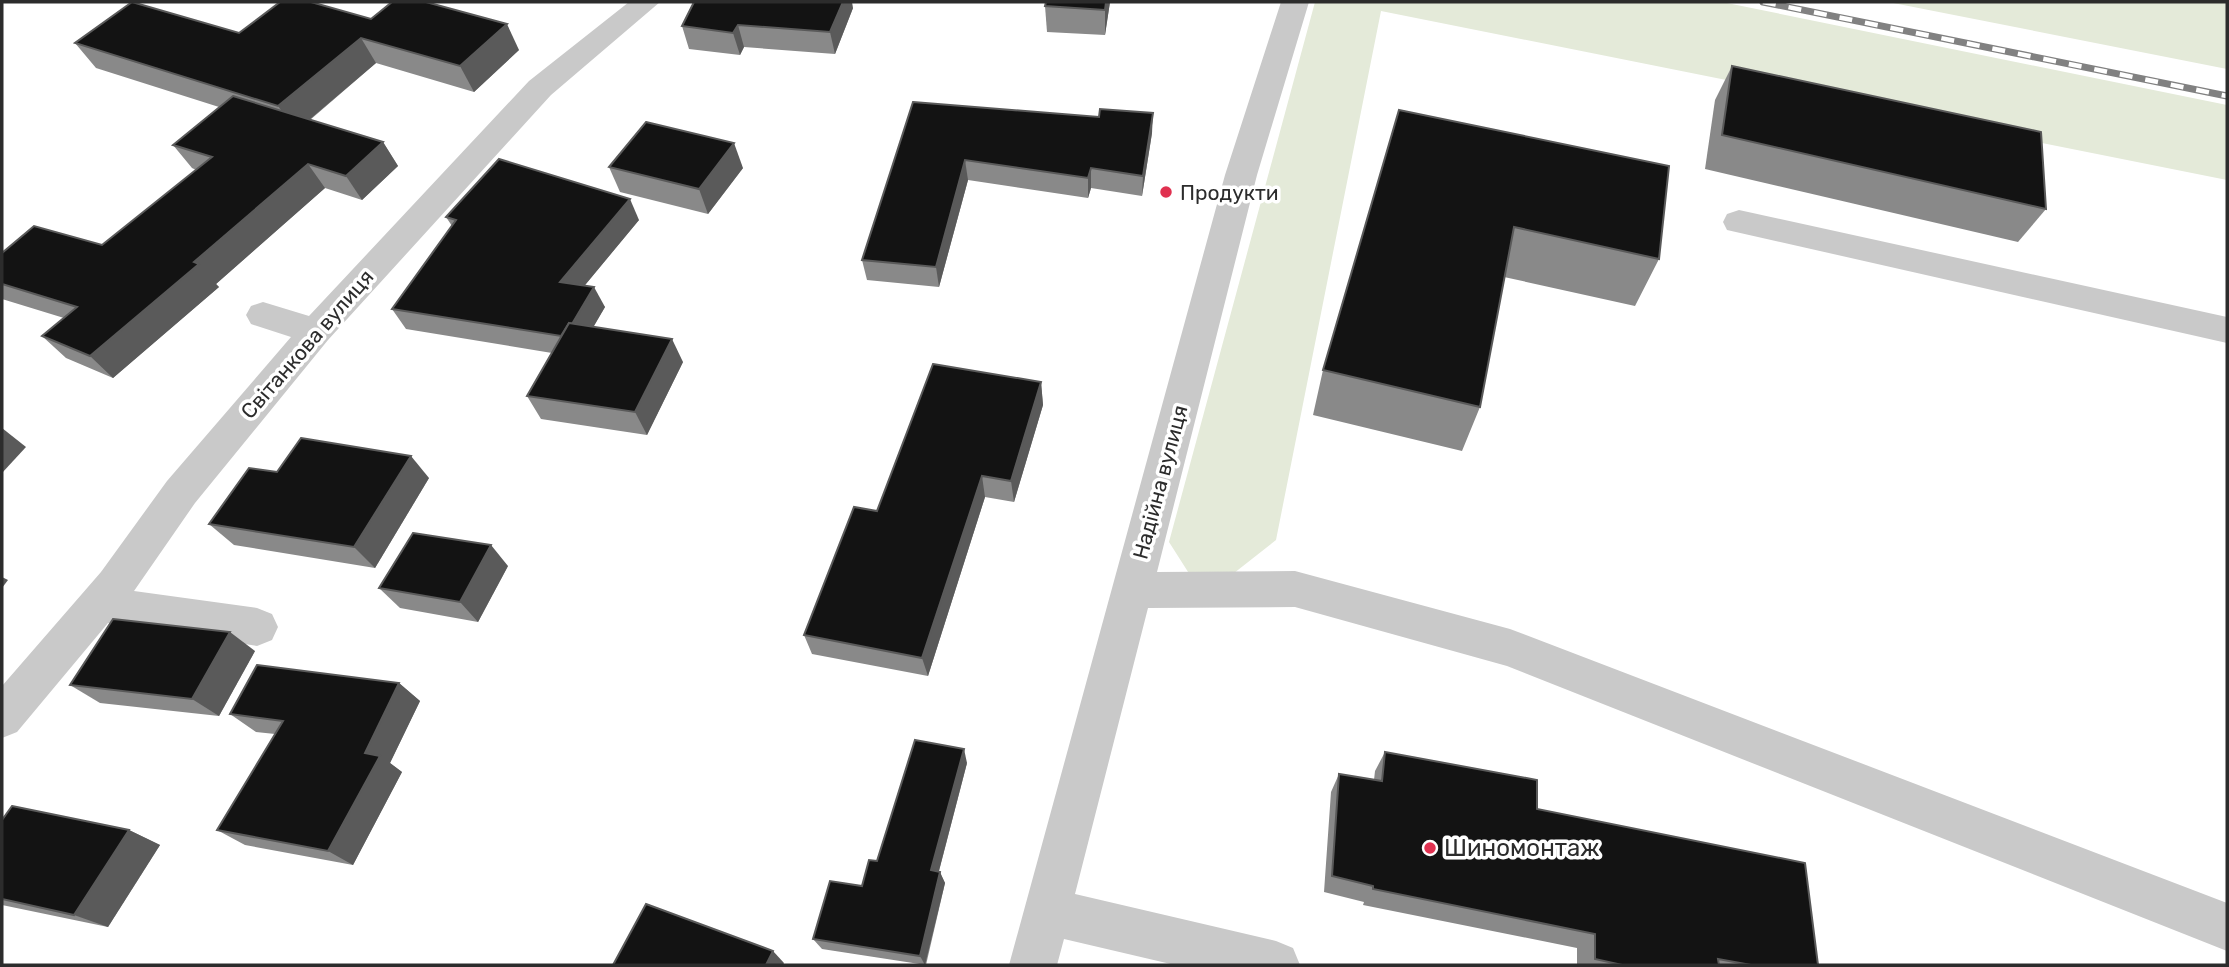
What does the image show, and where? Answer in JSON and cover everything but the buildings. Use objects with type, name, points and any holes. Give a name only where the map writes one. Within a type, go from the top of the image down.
[{"type":"street","name":"Світанкова вулиця","points":[[2,718],[99,604],[181,492],[316,331],[540,88],[646,2]]},
{"type":"street","name":"Надійна вулиця","points":[[1033,965],[1241,175],[1295,2]]},
{"type":"street","points":[[1739,222],[2227,330]]},
{"type":"street","points":[[263,315],[316,331]]},
{"type":"street","points":[[1132,590],[1295,589],[1510,648],[2227,927]]},
{"type":"street","points":[[99,604],[257,627]]},
{"type":"street","points":[[1047,911],[1276,965]]},
{"type":"green space","points":[[1315,2],[1722,2],[2227,105],[2227,180],[1381,11],[1276,540],[1229,577],[1190,575],[1169,542]]},
{"type":"green space","points":[[1888,2],[2227,2],[2227,69]]},
{"type":"railway","points":[[1763,2],[2227,96]]},
{"type":"place","name":"Продукти","points":[[1166,192]]},
{"type":"place","name":"Шиномонтаж","points":[[1430,848]]}]
